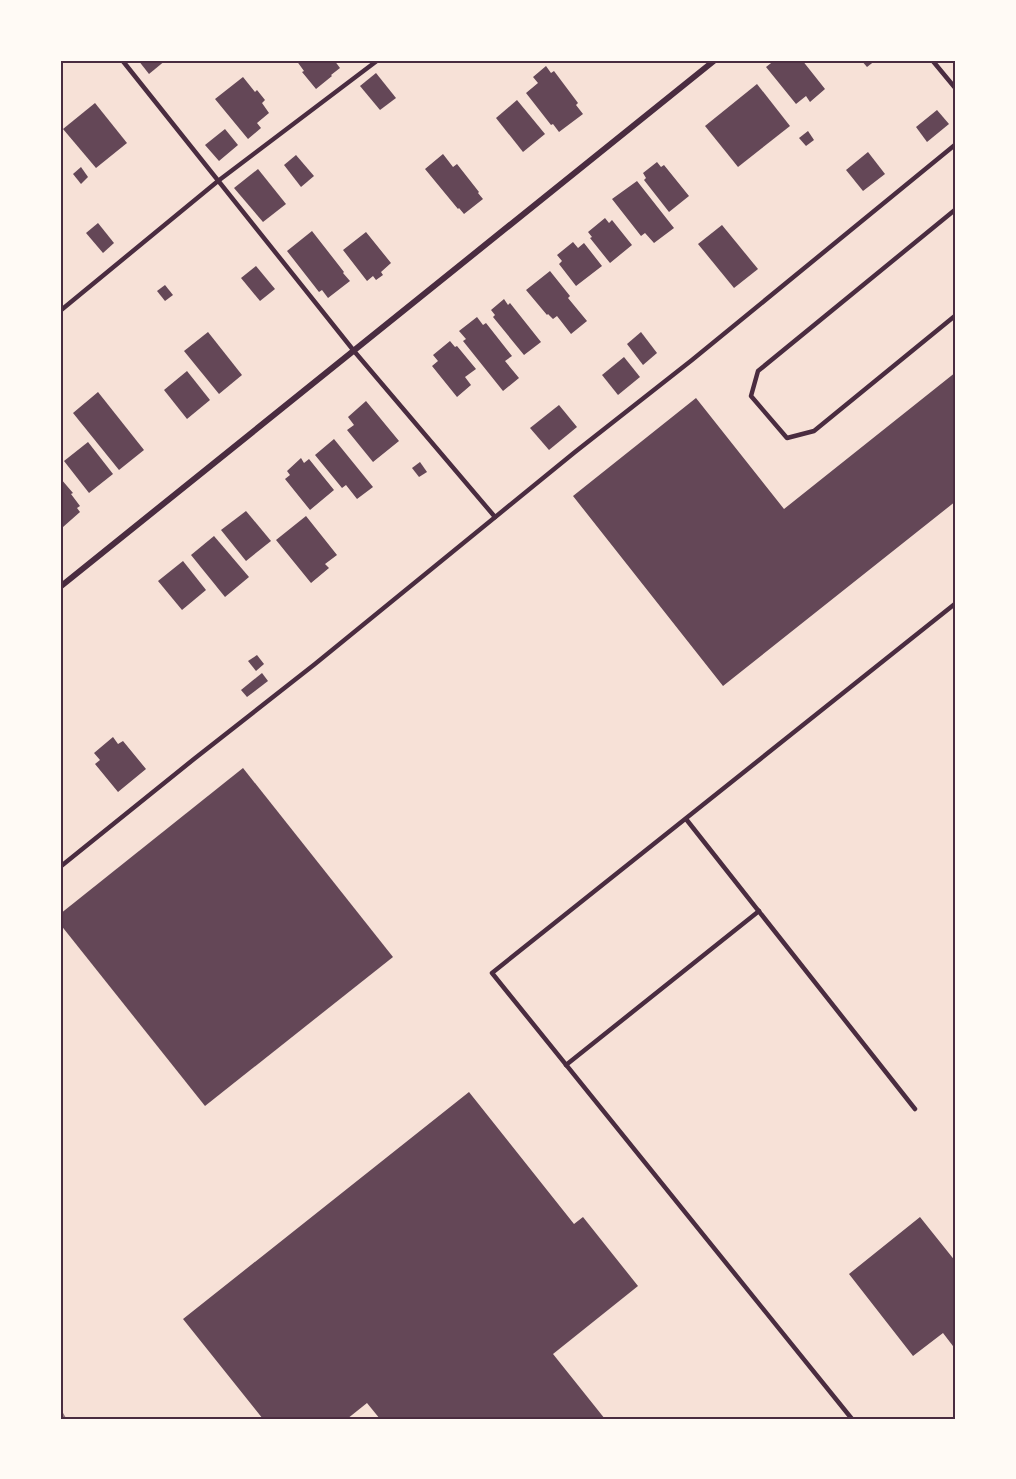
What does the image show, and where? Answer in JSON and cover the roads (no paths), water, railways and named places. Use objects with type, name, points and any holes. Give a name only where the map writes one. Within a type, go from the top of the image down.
[{"type":"street","points":[[60,587],[715,60]]},
{"type":"lane","points":[[122,60],[354,351],[495,517]]},
{"type":"lane","points":[[60,311],[218,181],[378,60]]},
{"type":"lane","points":[[932,60],[956,89]]},
{"type":"lane","points":[[60,867],[692,360],[956,144]]},
{"type":"lane","points":[[956,209],[758,371],[751,396],[787,438],[814,431],[956,315]]},
{"type":"lane","points":[[852,1419],[492,973],[956,603]]},
{"type":"lane","points":[[686,819],[915,1109]]},
{"type":"lane","points":[[566,1065],[759,910]]},
{"type":"railway","points":[[60,1412],[64,1419]]}]
